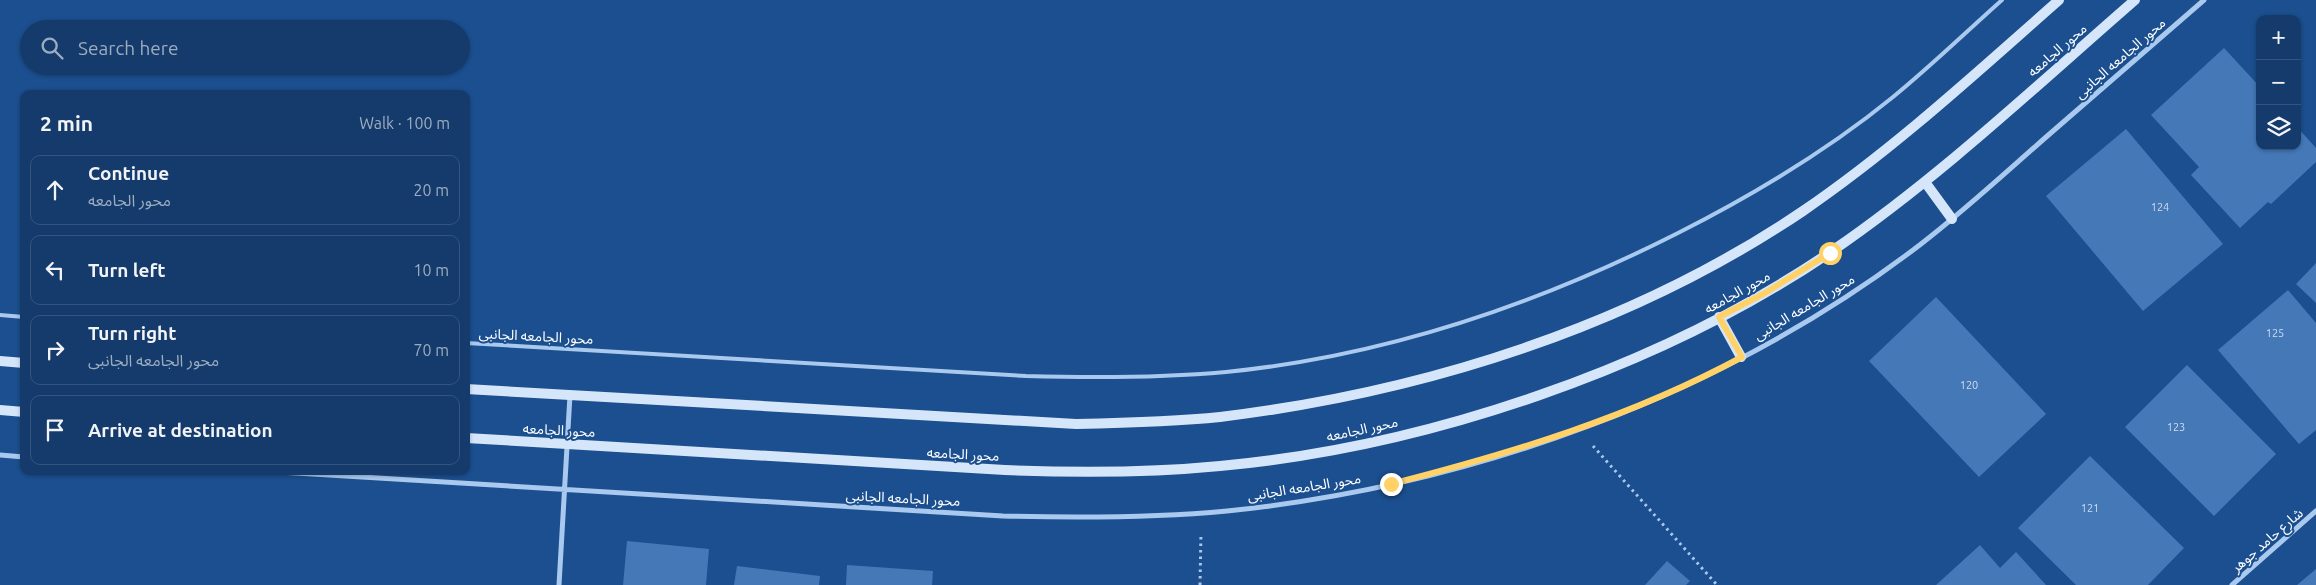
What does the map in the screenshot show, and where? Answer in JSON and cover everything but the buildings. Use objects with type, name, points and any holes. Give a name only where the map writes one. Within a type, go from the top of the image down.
[{"type":"street","points":[[470,389],[1005,421],[1112,423],[1217,417],[1294,406],[1369,392],[1521,350],[1596,321],[1669,288],[1740,250],[1802,212],[1862,169],[1920,123],[2060,0]]},
{"type":"street","name":"محور الجامعه","points":[[470,438],[1041,472],[1150,471],[1223,466],[1303,455],[1381,440],[1458,420],[1537,396],[1615,367],[1691,332],[1765,293],[1830,253],[1892,209],[1925,182],[2135,0]]},
{"type":"street","name":"محور الجامعه الجانبى","points":[[330,475],[1012,516],[1086,518],[1201,513],[1310,500],[1391,484],[1470,464],[1552,439],[1633,409],[1712,373],[1742,357],[1788,332],[1855,290],[1920,245],[1952,219],[2204,0]]},
{"type":"street","points":[[1925,182],[1952,219]]},
{"type":"street","points":[[1719,317],[1742,357]]},
{"type":"street","points":[[0,361],[20,362]]},
{"type":"street","points":[[559,585],[570,395]]},
{"type":"street","points":[[0,410],[20,412]]},
{"type":"street","points":[[0,456],[20,457]]},
{"type":"street","name":"شارع حامد جوهر","points":[[2232,585],[2316,511]]},
{"type":"lane","name":"محور الجامعه الجانبى","points":[[470,343],[1026,376],[1093,378],[1226,372],[1290,364],[1353,352],[1416,337],[1517,305],[1636,254],[1711,216],[1774,180],[1892,98],[2002,0]]},
{"type":"lane","points":[[0,315],[20,317]]},
{"type":"path","points":[[1578,429],[1717,585]]},
{"type":"path","points":[[1200,585],[1201,513]]},
{"type":"route","points":[[1391,484],[1470,464],[1552,439],[1633,409],[1712,373],[1742,357],[1719,317],[1765,293],[1830,253]]}]
